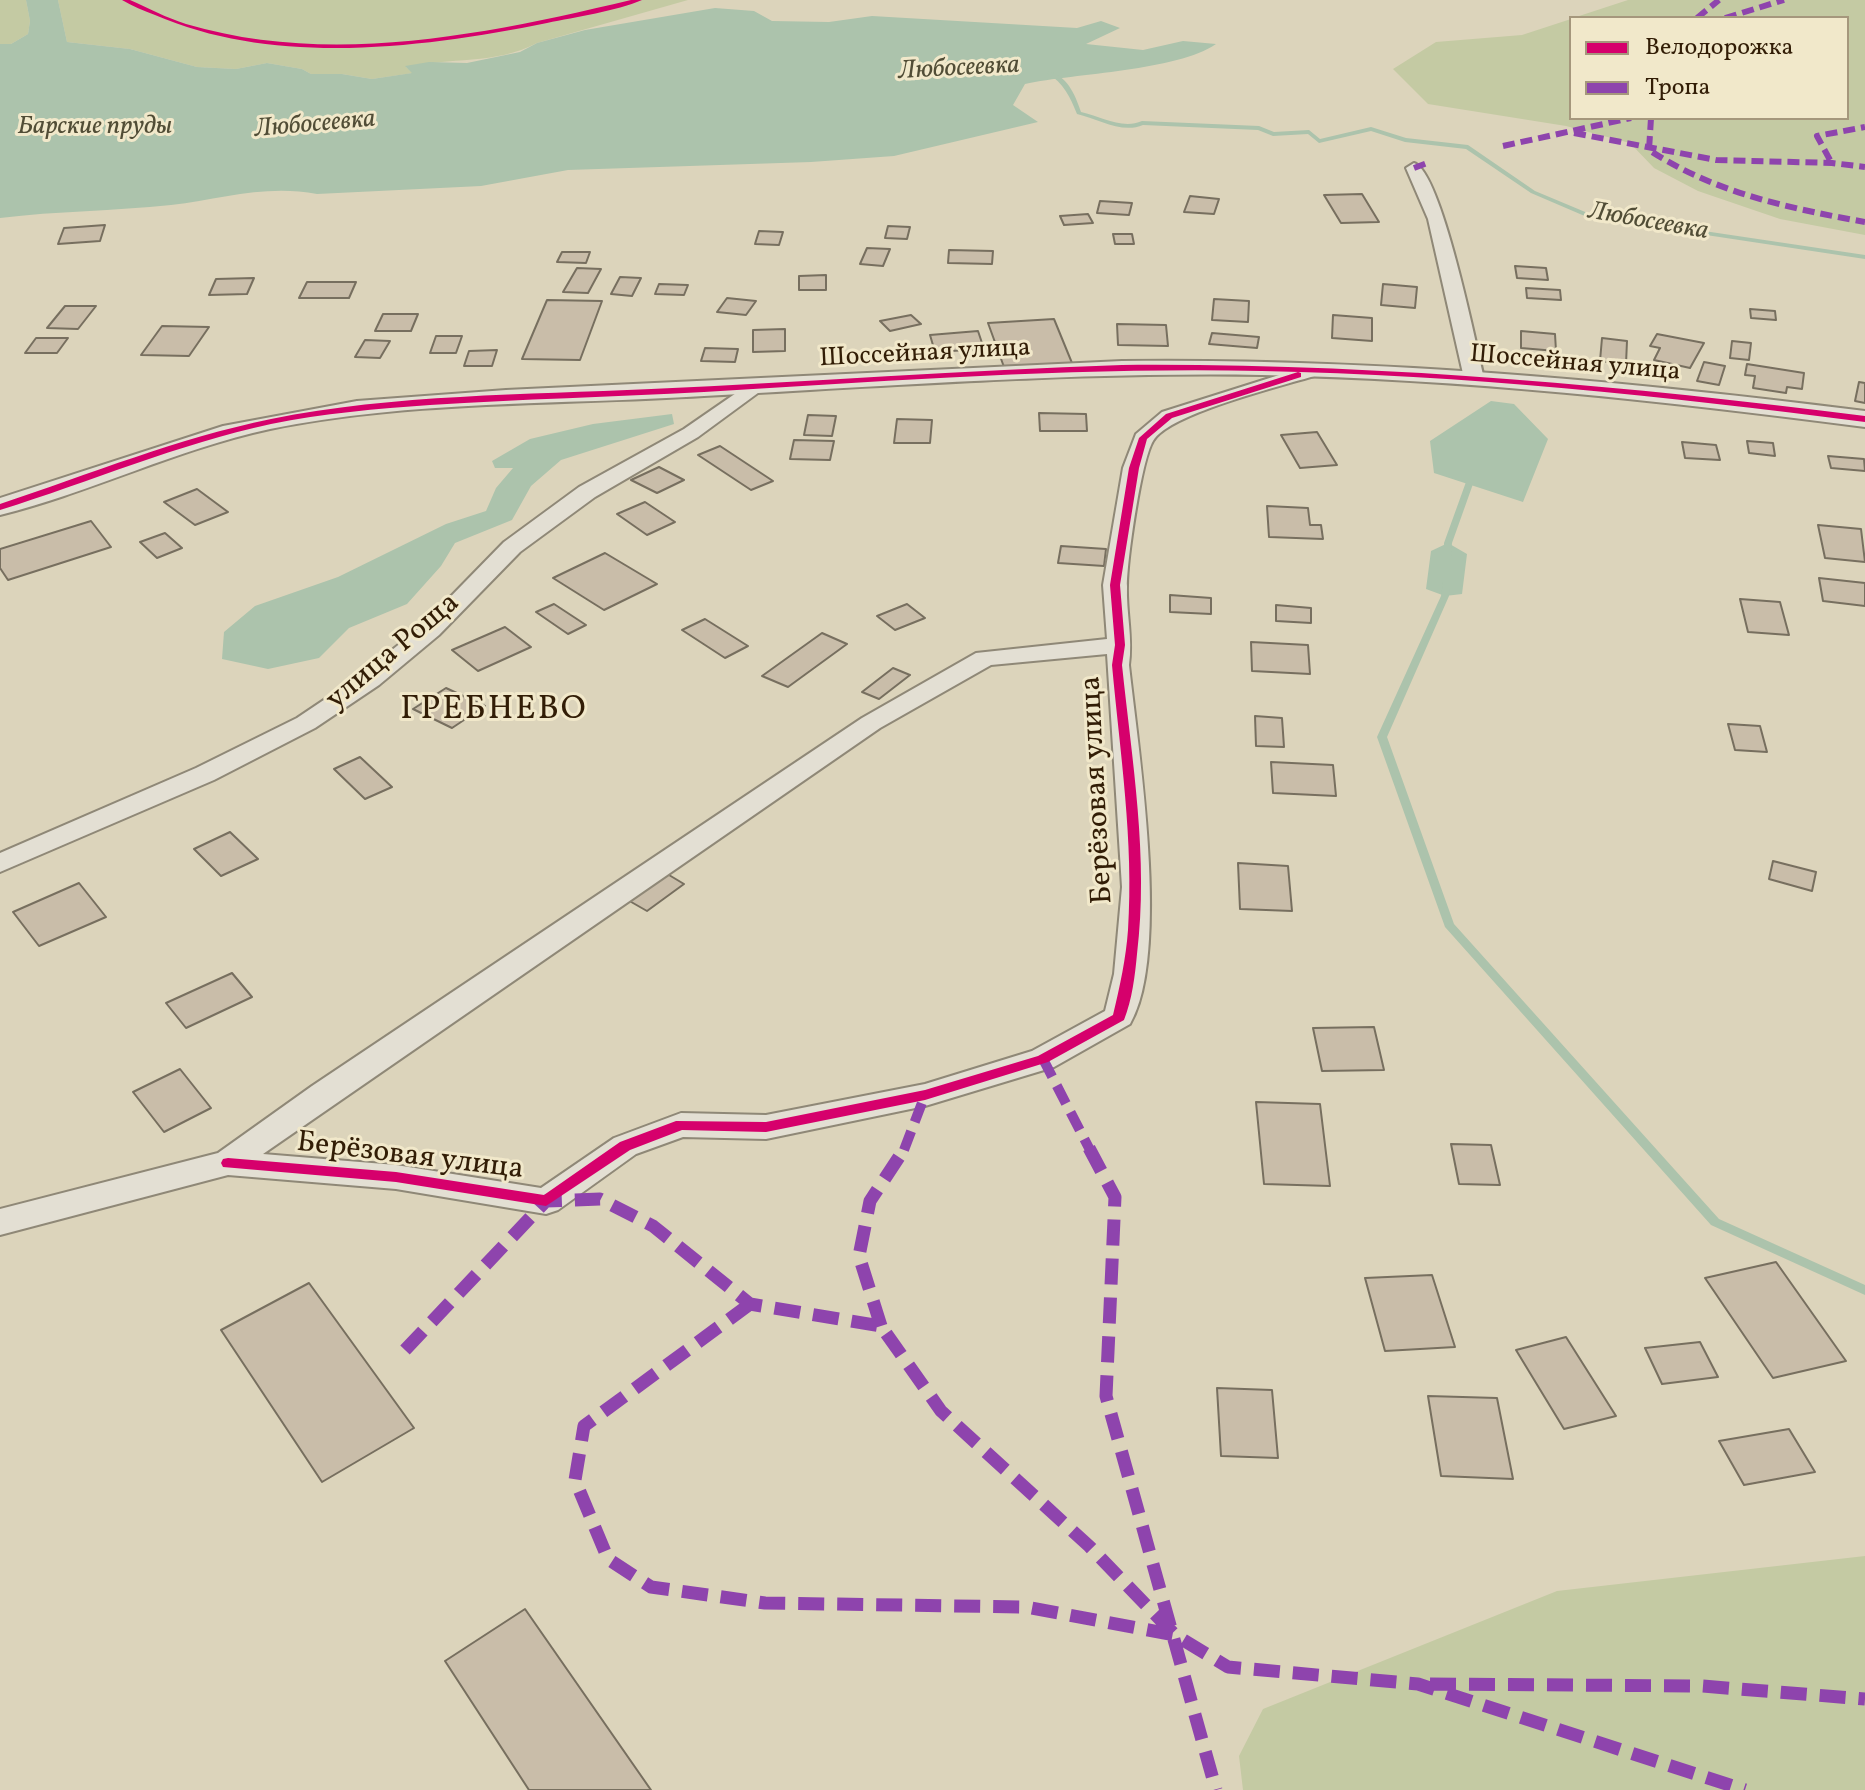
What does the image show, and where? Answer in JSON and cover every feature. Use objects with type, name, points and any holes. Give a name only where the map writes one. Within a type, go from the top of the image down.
[{"type":"street","points":[[1414,168],[1437,219],[1474,378]]},
{"type":"street","points":[[1212,368],[1218,399]]},
{"type":"street","name":"Шоссейная улица","points":[[0,507],[213,438],[304,415],[409,404],[934,375],[1212,368],[1314,370],[1474,378],[1729,401],[1865,419]]},
{"type":"street","name":"Берёзовая улица","points":[[228,1163],[396,1177],[546,1201],[625,1146],[681,1125],[766,1127],[925,1095],[1043,1059],[1119,1017],[1129,981],[1136,871],[1117,665],[1120,645],[1115,585],[1134,468],[1143,438],[1169,416],[1314,370]]},
{"type":"street","name":"улица Роща","points":[[0,863],[205,774],[306,723],[370,680],[431,630],[512,547],[587,492],[691,433],[755,386]]},
{"type":"street","points":[[0,1222],[228,1163],[323,1094],[871,723],[985,658],[1120,645]]},
{"type":"shaded area","points":[[0,0],[26,0],[30,21],[28,34],[11,44],[0,44]]},
{"type":"shaded area","points":[[58,0],[688,0],[505,55],[406,67],[413,73],[372,79],[342,74],[311,74],[302,69],[267,63],[236,69],[197,67],[130,49],[67,42]]},
{"type":"shaded area","points":[[1628,0],[1865,0],[1865,235],[1780,219],[1698,191],[1654,168],[1630,143],[1566,126],[1428,104],[1393,69],[1436,42],[1522,35],[1569,20],[1569,120],[1849,120],[1849,16],[1579,16]]},
{"type":"shaded area","points":[[1865,1556],[1865,1790],[1243,1790],[1239,1756],[1263,1709],[1557,1591]]},
{"type":"water","name":"Барские пруды","points":[[26,0],[58,0],[67,42],[130,49],[197,67],[236,69],[267,63],[302,69],[311,74],[342,74],[372,79],[412,73],[405,66],[429,62],[467,63],[520,52],[537,43],[585,30],[715,8],[754,11],[772,21],[829,22],[872,16],[1077,28],[1101,21],[1120,28],[1086,44],[1143,50],[1183,41],[1216,44],[1199,53],[1152,66],[1025,84],[1013,105],[1038,122],[894,156],[811,162],[568,170],[481,186],[317,194],[262,192],[171,205],[0,218],[0,44],[11,44],[28,34],[30,21]]},
{"type":"water","points":[[1491,401],[1514,404],[1548,439],[1523,502],[1434,473],[1430,441]]},
{"type":"water","points":[[672,414],[674,424],[561,460],[531,486],[512,520],[455,543],[441,566],[407,604],[349,628],[319,658],[268,669],[222,659],[224,632],[255,606],[338,577],[446,524],[486,511],[496,488],[513,468],[495,468],[492,461],[530,439],[593,424]]},
{"type":"water","points":[[1448,543],[1467,554],[1462,594],[1445,596],[1426,589],[1431,551]]},
{"type":"building","points":[[1362,194],[1379,222],[1341,223],[1324,195]]},
{"type":"building","points":[[1190,196],[1219,199],[1214,214],[1184,212]]},
{"type":"building","points":[[1100,201],[1132,203],[1129,215],[1097,213]]},
{"type":"building","points":[[1088,214],[1093,223],[1064,225],[1060,216]]},
{"type":"building","points":[[105,225],[100,241],[58,244],[64,228]]},
{"type":"building","points":[[888,226],[910,227],[907,239],[885,238]]},
{"type":"building","points":[[759,231],[783,232],[779,245],[755,244]]},
{"type":"building","points":[[1113,234],[1132,234],[1134,244],[1115,244]]},
{"type":"building","points":[[867,248],[890,249],[883,266],[860,264]]},
{"type":"building","points":[[949,250],[993,251],[992,264],[948,263]]},
{"type":"building","points":[[562,252],[590,252],[586,263],[557,262]]},
{"type":"building","points":[[1515,266],[1546,268],[1548,280],[1517,278]]},
{"type":"building","points":[[577,268],[601,269],[588,293],[563,292]]},
{"type":"building","points":[[826,275],[826,290],[799,290],[799,276]]},
{"type":"building","points":[[620,277],[641,278],[632,296],[611,294]]},
{"type":"building","points":[[254,278],[247,294],[209,295],[216,279]]},
{"type":"building","points":[[307,282],[356,282],[349,298],[299,298]]},
{"type":"building","points":[[659,284],[688,285],[684,295],[655,294]]},
{"type":"building","points":[[1383,284],[1417,287],[1415,308],[1381,305]]},
{"type":"building","points":[[1526,288],[1560,290],[1561,300],[1527,298]]},
{"type":"building","points":[[727,298],[756,301],[746,315],[717,312]]},
{"type":"building","points":[[1214,299],[1249,301],[1248,322],[1212,320]]},
{"type":"building","points":[[547,300],[602,301],[580,360],[522,359]]},
{"type":"building","points":[[65,306],[96,306],[78,329],[47,328]]},
{"type":"building","points":[[1750,309],[1775,311],[1776,320],[1751,318]]},
{"type":"building","points":[[383,314],[418,314],[411,331],[375,331]]},
{"type":"building","points":[[911,315],[921,324],[890,331],[880,321]]},
{"type":"building","points":[[1333,315],[1372,318],[1372,341],[1332,338]]},
{"type":"building","points":[[1054,319],[1072,363],[1004,367],[988,323]]},
{"type":"building","points":[[1117,324],[1166,325],[1168,346],[1118,345]]},
{"type":"building","points":[[162,326],[209,327],[189,356],[141,355]]},
{"type":"building","points":[[785,329],[785,351],[753,352],[753,330]]},
{"type":"building","points":[[978,331],[984,349],[935,352],[930,335]]},
{"type":"building","points":[[1521,331],[1555,334],[1556,351],[1521,348]]},
{"type":"building","points":[[1212,333],[1259,337],[1257,348],[1209,344]]},
{"type":"building","points":[[1657,334],[1704,343],[1690,368],[1654,360],[1660,348],[1650,346]]},
{"type":"building","points":[[436,336],[462,336],[456,353],[430,353]]},
{"type":"building","points":[[36,338],[68,338],[57,353],[25,353]]},
{"type":"building","points":[[1602,338],[1627,341],[1626,364],[1600,361]]},
{"type":"building","points":[[365,340],[390,341],[380,358],[355,357]]},
{"type":"building","points":[[1732,341],[1751,343],[1749,360],[1730,358]]},
{"type":"building","points":[[705,348],[738,349],[735,362],[701,361]]},
{"type":"building","points":[[497,350],[492,366],[464,366],[469,351]]},
{"type":"building","points":[[1704,362],[1725,366],[1719,385],[1697,381]]},
{"type":"building","points":[[1747,364],[1804,373],[1802,389],[1787,387],[1786,393],[1753,388],[1755,376],[1745,375]]},
{"type":"building","points":[[1859,382],[1865,383],[1865,403],[1855,401]]},
{"type":"building","points":[[1039,413],[1086,414],[1087,431],[1040,431]]},
{"type":"building","points":[[808,415],[836,416],[832,436],[804,435]]},
{"type":"building","points":[[897,419],[932,420],[930,443],[894,443]]},
{"type":"building","points":[[1317,432],[1337,465],[1300,468],[1281,435]]},
{"type":"building","points":[[794,440],[834,441],[830,460],[790,459]]},
{"type":"building","points":[[1747,441],[1773,443],[1775,456],[1749,453]]},
{"type":"building","points":[[1682,442],[1716,445],[1720,460],[1685,458]]},
{"type":"building","points":[[720,446],[773,481],[751,490],[698,455]]},
{"type":"building","points":[[1828,456],[1864,459],[1865,471],[1831,468]]},
{"type":"building","points":[[659,467],[684,480],[657,493],[631,480]]},
{"type":"building","points":[[197,489],[228,512],[195,525],[164,502]]},
{"type":"building","points":[[645,502],[675,522],[647,535],[617,514]]},
{"type":"building","points":[[1267,506],[1308,508],[1310,525],[1321,525],[1323,539],[1269,537]]},
{"type":"building","points":[[91,521],[111,547],[8,580],[0,568],[0,549]]},
{"type":"building","points":[[1818,525],[1861,529],[1865,562],[1825,558]]},
{"type":"building","points":[[165,533],[182,548],[157,558],[140,542]]},
{"type":"building","points":[[1061,546],[1106,549],[1104,566],[1058,563]]},
{"type":"building","points":[[605,553],[657,584],[604,610],[553,578]]},
{"type":"building","points":[[1819,578],[1865,583],[1865,606],[1823,601]]},
{"type":"building","points":[[1170,595],[1211,598],[1211,614],[1170,612]]},
{"type":"building","points":[[1740,599],[1780,602],[1789,635],[1748,632]]},
{"type":"building","points":[[554,604],[586,625],[568,634],[536,612]]},
{"type":"building","points":[[907,604],[925,618],[895,630],[877,616]]},
{"type":"building","points":[[1276,605],[1311,608],[1311,623],[1276,621]]},
{"type":"building","points":[[705,619],[748,646],[725,658],[682,630]]},
{"type":"building","points":[[505,627],[531,647],[478,671],[452,650]]},
{"type":"building","points":[[822,633],[847,644],[788,687],[762,676]]},
{"type":"building","points":[[1251,642],[1308,645],[1310,674],[1252,671]]},
{"type":"building","points":[[893,668],[910,675],[879,699],[862,692]]},
{"type":"building","points":[[446,688],[485,706],[452,728],[413,709]]},
{"type":"building","points":[[1255,716],[1282,718],[1284,747],[1256,746]]},
{"type":"building","points":[[1728,724],[1760,726],[1767,752],[1735,750]]},
{"type":"building","points":[[360,757],[392,787],[365,799],[334,769]]},
{"type":"building","points":[[1271,762],[1333,765],[1336,796],[1273,793]]},
{"type":"building","points":[[230,832],[258,859],[221,876],[194,849]]},
{"type":"building","points":[[1773,861],[1816,872],[1812,891],[1769,879]]},
{"type":"building","points":[[1238,863],[1288,866],[1292,911],[1240,909]]},
{"type":"building","points":[[664,872],[684,884],[647,911],[626,899]]},
{"type":"building","points":[[79,883],[106,917],[39,946],[13,912]]},
{"type":"building","points":[[232,973],[252,997],[186,1028],[166,1003]]},
{"type":"building","points":[[1374,1027],[1384,1070],[1322,1071],[1313,1028]]},
{"type":"building","points":[[180,1069],[211,1108],[164,1132],[133,1092]]},
{"type":"building","points":[[1256,1102],[1320,1104],[1330,1186],[1264,1184]]},
{"type":"building","points":[[1451,1144],[1491,1145],[1500,1185],[1459,1184]]},
{"type":"building","points":[[1776,1262],[1846,1361],[1773,1378],[1705,1278]]},
{"type":"building","points":[[1432,1275],[1455,1347],[1385,1351],[1365,1278]]},
{"type":"building","points":[[309,1283],[414,1428],[322,1482],[221,1330]]},
{"type":"building","points":[[1566,1337],[1616,1416],[1564,1429],[1516,1350]]},
{"type":"building","points":[[1700,1342],[1718,1377],[1662,1384],[1645,1348]]},
{"type":"building","points":[[1217,1388],[1272,1390],[1278,1458],[1221,1456]]},
{"type":"building","points":[[1428,1396],[1497,1398],[1513,1479],[1441,1476]]},
{"type":"building","points":[[1789,1429],[1815,1472],[1744,1485],[1719,1441]]},
{"type":"building","points":[[525,1609],[651,1790],[529,1790],[445,1661]]},
{"type":"waterway","name":"Любосеевка","points":[[1049,72],[1068,89],[1079,113],[1121,125],[1136,126],[1142,123],[1259,128],[1273,134],[1309,132],[1319,141],[1371,129],[1405,140],[1468,147],[1533,192],[1589,216],[1865,257]]},
{"type":"waterway","points":[[1447,556],[1448,543],[1469,484]]},
{"type":"waterway","points":[[1446,584],[1445,596],[1382,737],[1449,925],[1715,1222],[1865,1290]]},
{"type":"marked path","points":[[1699,16],[1719,0]]},
{"type":"marked path","points":[[1732,16],[1784,0]]},
{"type":"marked path","points":[[1503,146],[1623,120]]},
{"type":"marked path","points":[[1651,120],[1649,150],[1699,179],[1752,198],[1865,222]]},
{"type":"marked path","points":[[1830,160],[1817,136],[1865,127]]},
{"type":"marked path","points":[[1574,133],[1716,160],[1832,163],[1865,167]]},
{"type":"marked path","points":[[1414,168],[1427,163]]},
{"type":"marked path","points":[[1043,1059],[1115,1197],[1106,1396],[1216,1790]]},
{"type":"marked path","points":[[881,1326],[859,1256],[870,1201],[902,1155],[925,1095]]},
{"type":"marked path","points":[[405,1350],[546,1201],[600,1199],[653,1226],[750,1304],[881,1326],[941,1411],[1089,1546],[1175,1635],[1228,1667],[1418,1684],[1745,1790]]},
{"type":"marked path","points":[[750,1304],[584,1426],[575,1480],[608,1559],[651,1587],[765,1603],[1026,1607],[1175,1635]]},
{"type":"marked path","points":[[1430,1684],[1702,1686],[1865,1699]]},
{"type":"cycle path","points":[[125,0],[182,25],[245,40],[311,46],[379,45],[448,38],[639,0]]},
{"type":"cycle path","points":[[0,507],[193,442],[308,415],[406,404],[983,373],[1192,367],[1338,370],[1640,392],[1865,419]]},
{"type":"cycle path","points":[[228,1163],[396,1177],[546,1201],[625,1146],[681,1125],[766,1127],[925,1095],[1043,1059],[1119,1017],[1129,974],[1136,887],[1131,797],[1117,665],[1120,645],[1115,585],[1134,468],[1143,438],[1169,416],[1298,375]]},
{"type":"district","name":"ГРЕБНЕВО","points":[[494,712]]}]
